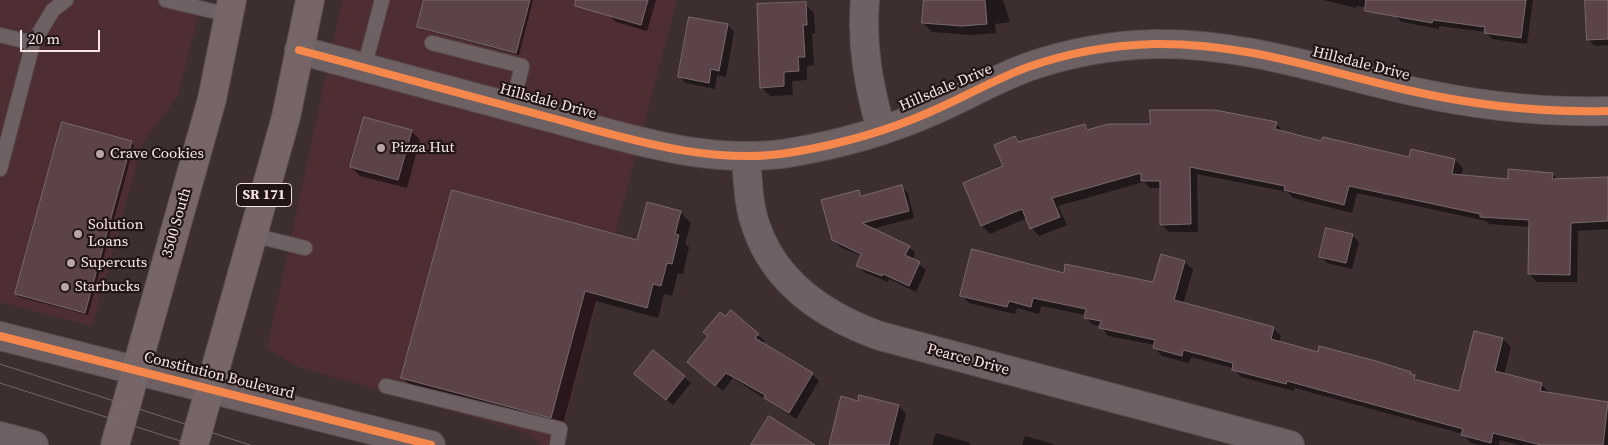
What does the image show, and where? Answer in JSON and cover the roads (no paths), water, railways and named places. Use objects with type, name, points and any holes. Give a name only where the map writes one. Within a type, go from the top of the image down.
[{"type":"main road","name":"SR 171","points":[[194,445],[286,117],[310,0]]},
{"type":"main road","name":"3500 South","points":[[115,445],[212,99],[231,7]]},
{"type":"main road","name":"Constitution Boulevard","points":[[0,336],[210,387],[431,445]]},
{"type":"main road","points":[[0,436],[34,445]]},
{"type":"street","points":[[865,0],[864,58],[881,130]]},
{"type":"street","name":"Hillsdale Drive","points":[[299,50],[667,147],[746,157],[791,153],[881,130],[927,114],[1027,67],[1089,51],[1150,44],[1202,44],[1249,51],[1405,89],[1502,107],[1553,111],[1608,111]]},
{"type":"street","name":"Pearce Drive","points":[[746,157],[752,211],[764,247],[789,281],[809,300],[832,315],[880,336],[1290,445]]},
{"type":"lane","points":[[0,169],[33,43],[53,10],[66,0]]},
{"type":"lane","points":[[166,0],[231,7]]},
{"type":"lane","points":[[364,68],[382,0]]},
{"type":"lane","points":[[0,35],[33,43]]},
{"type":"lane","points":[[432,43],[522,66],[512,107]]},
{"type":"lane","points":[[253,235],[305,248]]},
{"type":"lane","points":[[386,386],[560,429],[557,445]]},
{"type":"tram line","points":[[0,364],[250,445]]},
{"type":"tram line","points":[[0,383],[193,445]]},
{"type":"place","name":"Pizza Hut","points":[[381,148]]},
{"type":"place","name":"Crave Cookies","points":[[100,154]]},
{"type":"place","name":"Solution Loans","points":[[78,234]]},
{"type":"place","name":"Supercuts","points":[[71,263]]},
{"type":"place","name":"Starbucks","points":[[65,287]]}]
